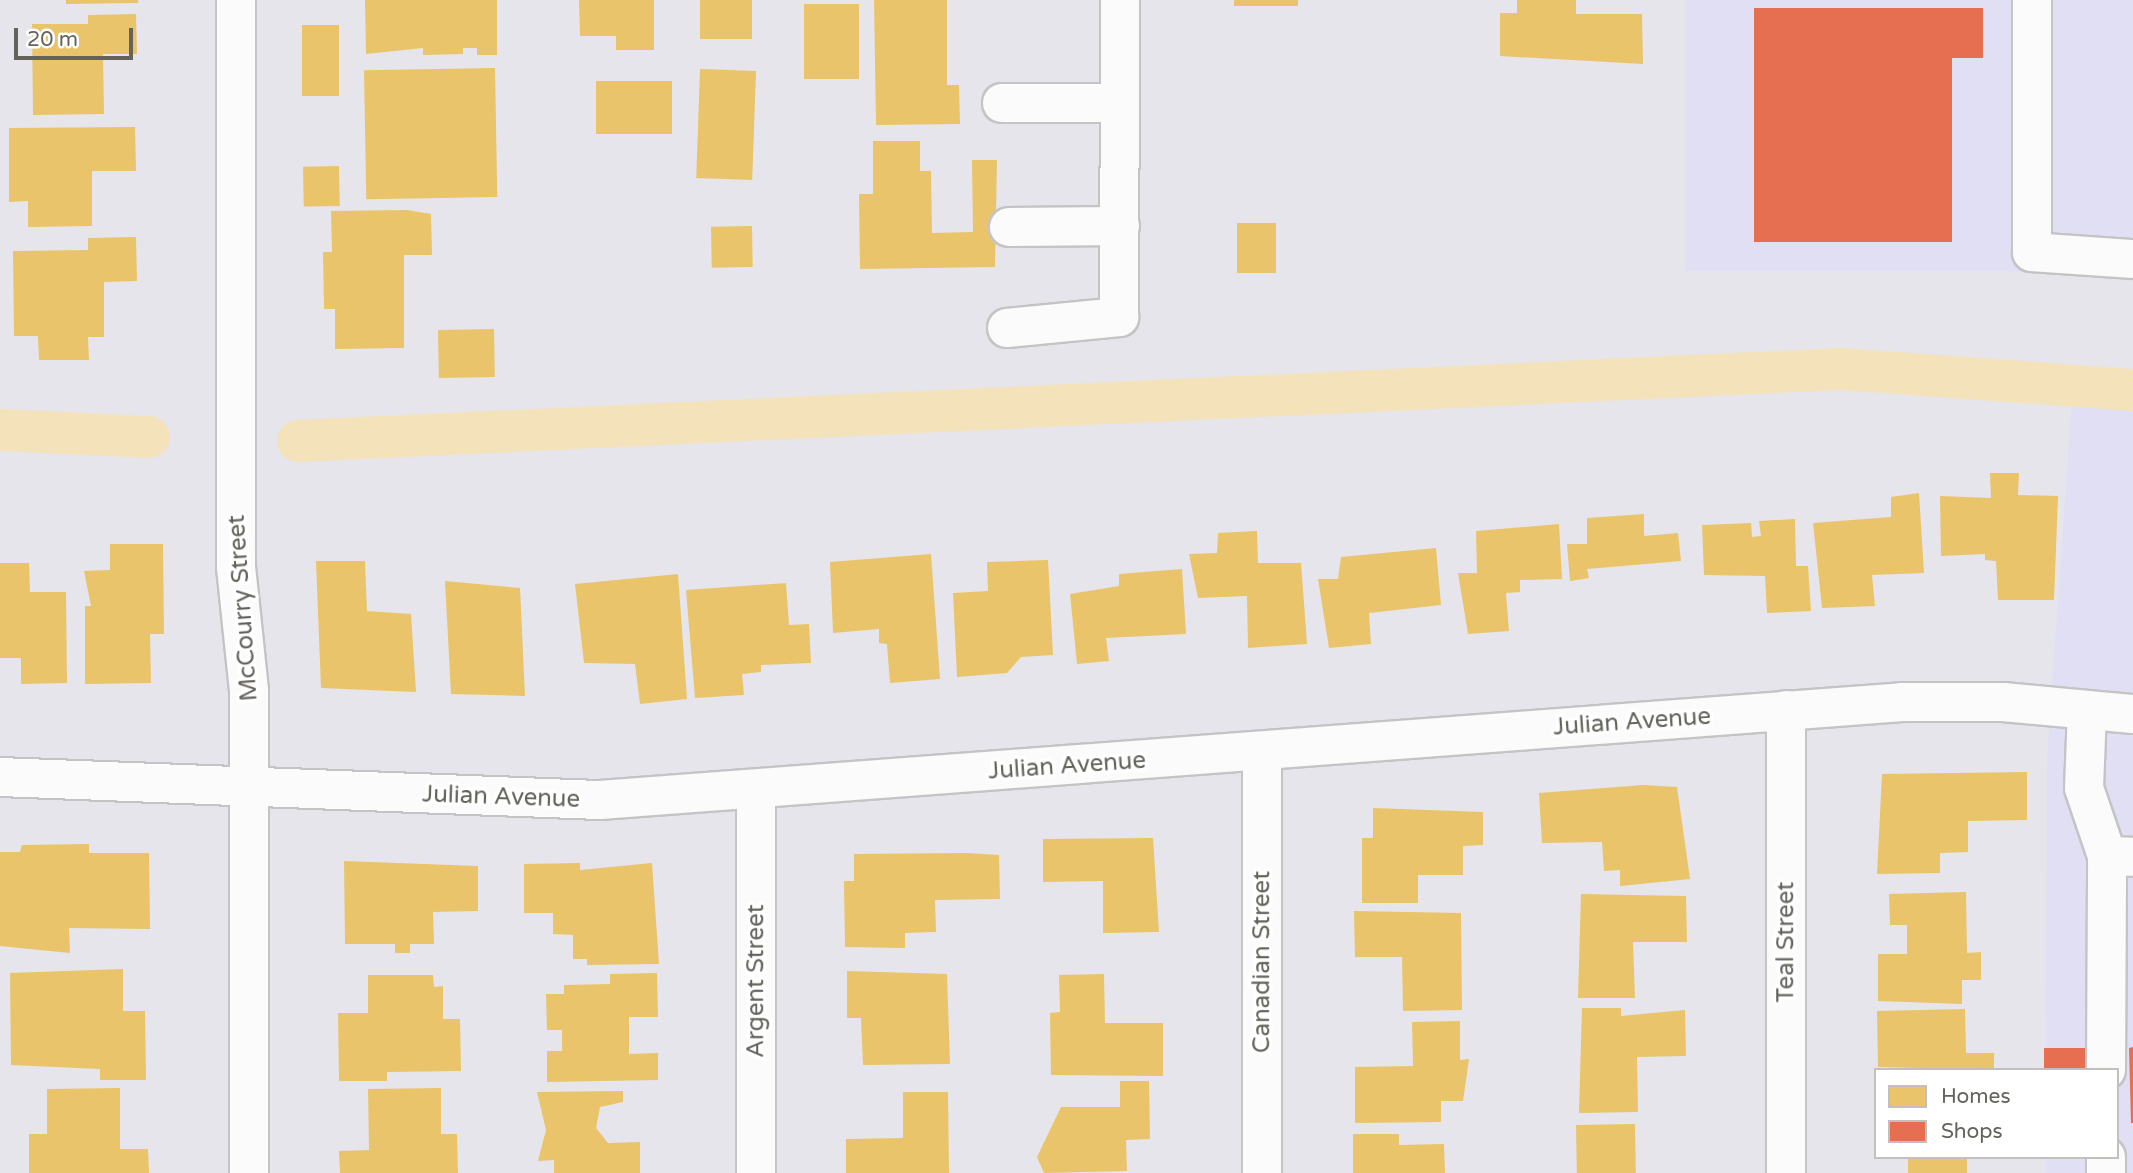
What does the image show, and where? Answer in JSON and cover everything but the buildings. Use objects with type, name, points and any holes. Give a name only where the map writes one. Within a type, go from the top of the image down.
[{"type":"street","name":"McCourry Street","points":[[236,0],[236,567],[249,691],[250,1173]]},
{"type":"street","points":[[1007,328],[1119,317],[1120,0]]},
{"type":"street","points":[[2032,0],[2032,252],[2133,259]]},
{"type":"street","points":[[1002,103],[1120,103]]},
{"type":"street","points":[[1009,227],[1120,226]]},
{"type":"street","name":"Julian Avenue","points":[[0,777],[600,800],[1915,702],[2133,714]]},
{"type":"street","name":"Teal Street","points":[[1786,710],[1786,1173]]},
{"type":"street","points":[[2087,710],[2084,788],[2120,856],[2106,1068]]},
{"type":"street","name":"Canadian Street","points":[[1262,751],[1262,1173]]},
{"type":"street","name":"Argent Street","points":[[756,790],[756,1173]]},
{"type":"shaded area","points":[[1685,0],[2133,0],[2133,271],[1685,271]]},
{"type":"shaded area","points":[[2072,400],[2133,407],[2133,1173],[2046,1173],[2046,1159],[2119,1159],[2119,1068],[2046,1068],[2047,759]]},
{"type":"waterway","points":[[298,441],[1840,369],[2133,390]]},
{"type":"waterway","points":[[0,430],[149,437]]}]
